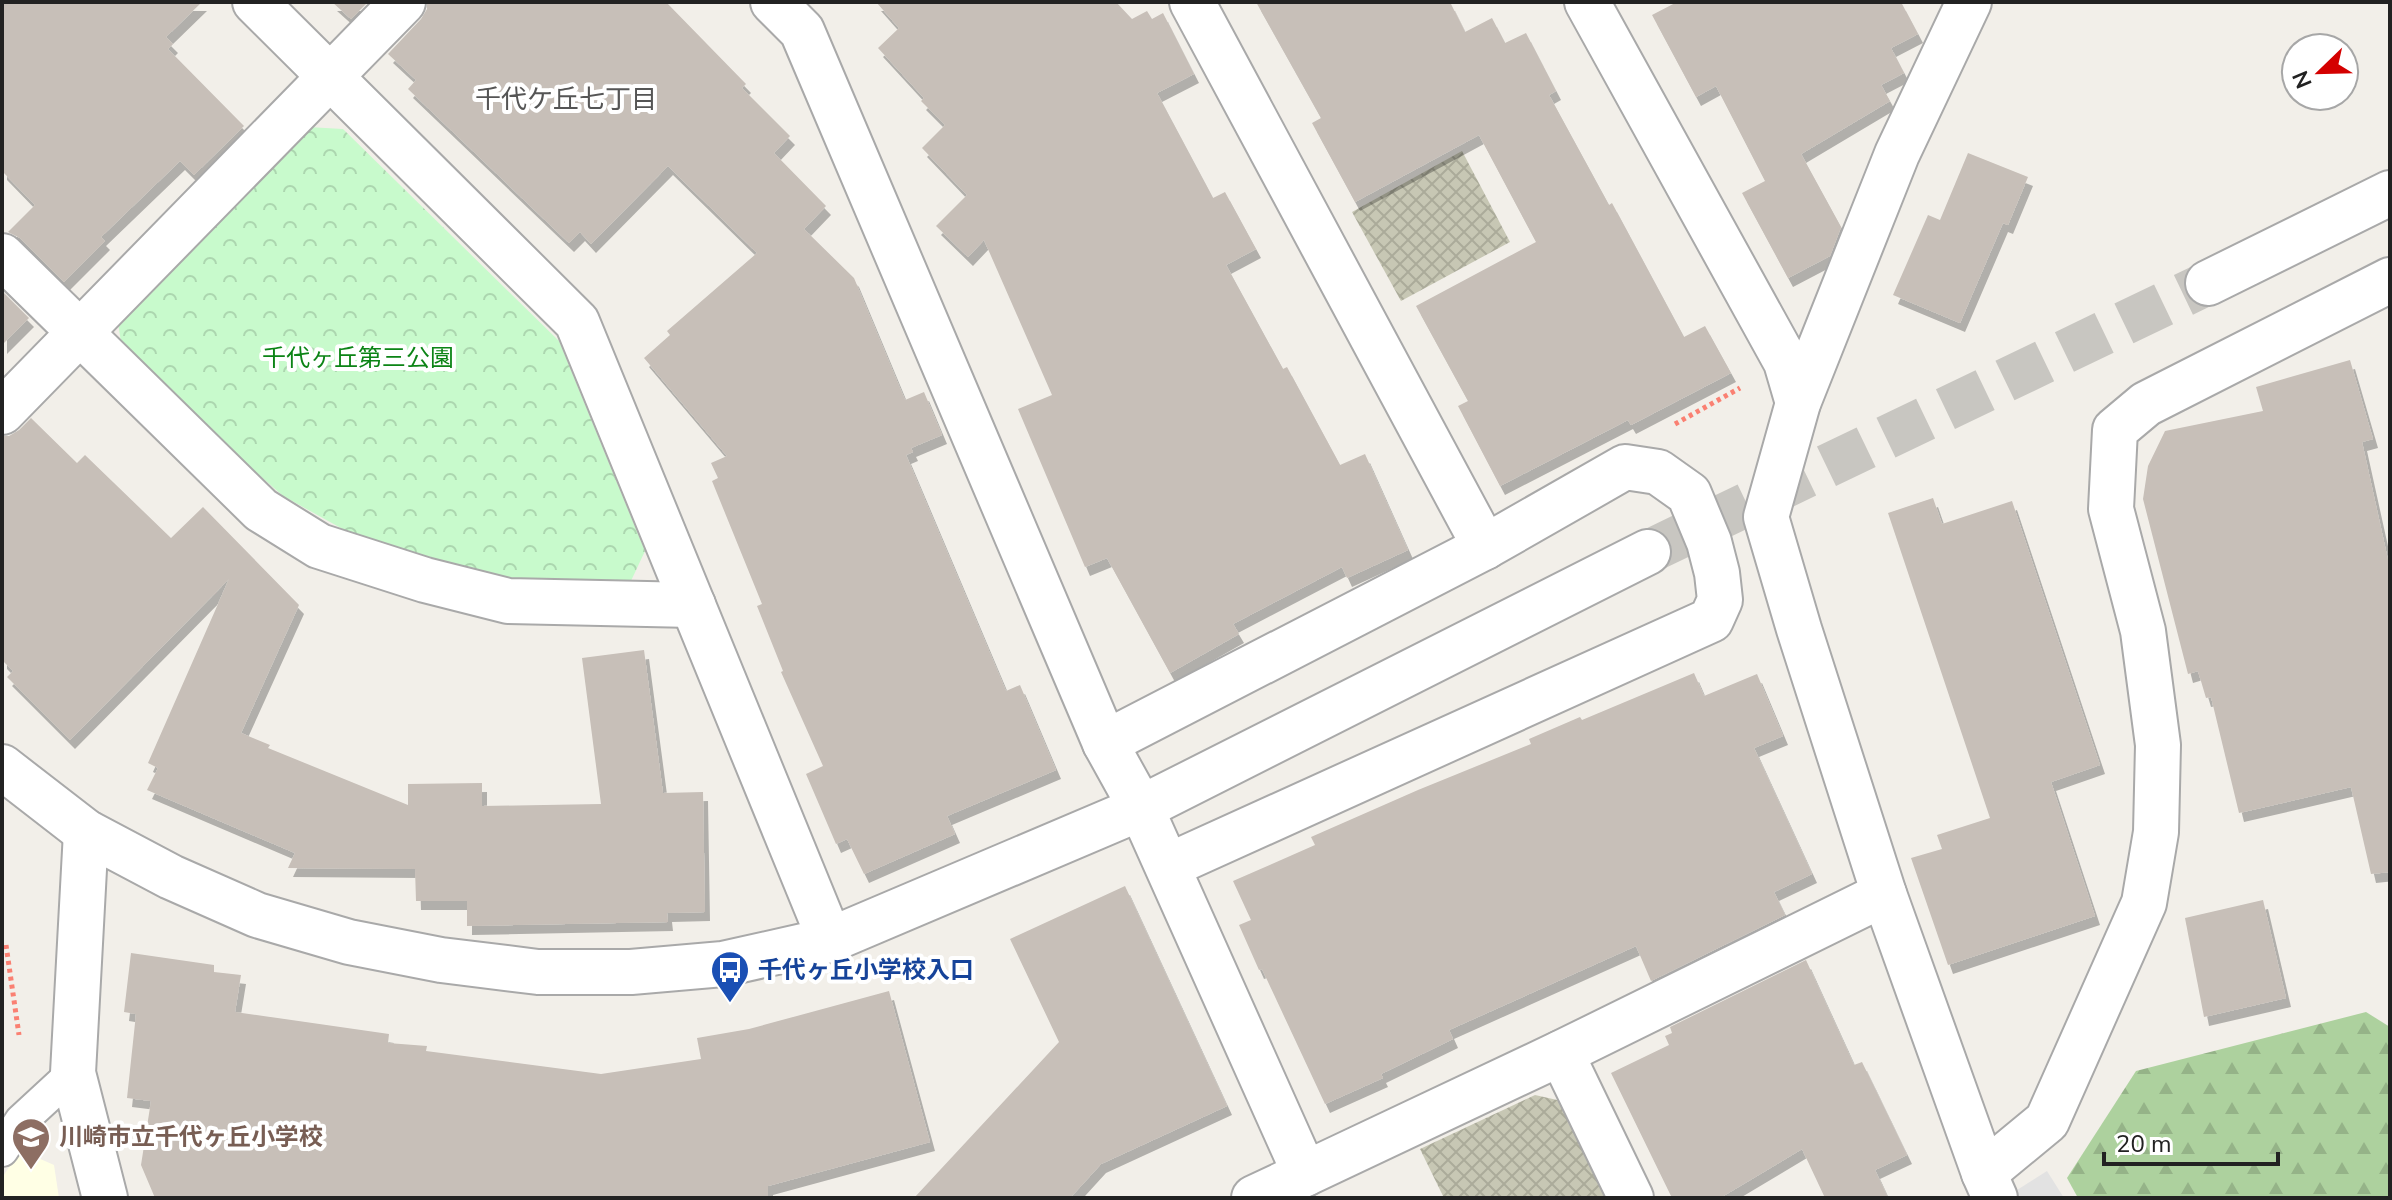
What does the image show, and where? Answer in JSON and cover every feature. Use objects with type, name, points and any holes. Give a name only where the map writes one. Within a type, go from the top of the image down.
[{"type":"street","points":[[255,2],[577,322],[830,940]]},
{"type":"street","points":[[2,412],[403,2]]},
{"type":"street","points":[[773,2],[802,31],[1105,743],[1141,808],[1168,866],[1305,1174]]},
{"type":"street","points":[[1192,2],[1485,547]]},
{"type":"street","points":[[1587,2],[1786,362],[1798,403]]},
{"type":"street","points":[[1968,2],[1897,154],[1798,403],[1766,517],[1884,894],[1990,1186],[2047,1121],[2144,903],[2156,832],[2158,745],[2143,631],[2111,509],[2115,430],[2146,404],[2390,280]]},
{"type":"street","points":[[2208,283],[2390,193]]},
{"type":"street","points":[[2,256],[261,510],[319,546],[425,580],[508,601],[693,605]]},
{"type":"street","points":[[1105,743],[1485,547],[1625,467],[1658,472],[1689,494],[1709,542],[1717,573],[1720,600],[1711,620],[1168,866]]},
{"type":"street","points":[[1709,542],[1766,517]]},
{"type":"street","points":[[2,767],[86,832],[171,877],[257,915],[349,942],[441,960],[538,972],[631,972],[723,964],[830,940],[1141,808],[1648,552]]},
{"type":"street","points":[[86,832],[73,1073],[105,1198]]},
{"type":"street","points":[[1254,1198],[1561,1053],[1884,894]]},
{"type":"street","points":[[1561,1053],[1631,1198]]},
{"type":"lane","points":[[2,1150],[21,1121],[73,1073]]},
{"type":"path","points":[[1625,467],[1620,454],[1786,362]]},
{"type":"path","points":[[2,950],[6,945],[21,1049]]},
{"type":"shaded area","points":[[1462,151],[1510,242],[1401,301],[1352,212]]},
{"type":"shaded area","points":[[1535,1095],[1566,1102],[1611,1198],[1444,1198],[1420,1149]]},
{"type":"shaded area","name":"川崎市立千代ヶ丘小学校","points":[[20,1150],[54,1165],[59,1198],[2,1198],[2,1178]]},
{"type":"shaded area","points":[[2047,1171],[2064,1198],[2006,1197]]},
{"type":"green space","name":"千代ヶ丘第三公園","points":[[308,127],[343,129],[559,341],[645,551],[630,583],[482,579],[368,543],[283,496],[121,342],[118,323]]},
{"type":"green space","points":[[2366,1012],[2390,1027],[2390,1198],[2078,1198],[2067,1178],[2136,1071]]},
{"type":"building","points":[[2,2],[202,2],[166,37],[173,44],[168,49],[244,126],[194,175],[180,161],[101,237],[105,241],[64,282],[20,238],[8,232],[35,205],[2,171]]},
{"type":"building","points":[[332,2],[368,2],[351,19]]},
{"type":"building","points":[[427,2],[666,2],[746,84],[742,88],[790,136],[774,153],[826,206],[804,229],[854,278],[905,400],[924,392],[942,435],[911,448],[913,452],[906,455],[1006,691],[1020,685],[1056,770],[947,816],[955,834],[864,874],[847,839],[836,844],[806,774],[823,766],[781,672],[757,606],[762,604],[712,481],[718,478],[711,463],[727,456],[644,358],[670,335],[667,331],[757,253],[668,166],[591,244],[580,232],[569,243],[408,89],[416,80],[388,54],[421,19]]},
{"type":"building","points":[[876,2],[1116,2],[1132,19],[1147,11],[1152,19],[1163,13],[1194,74],[1157,93],[1213,198],[1225,192],[1256,249],[1226,265],[1283,369],[1287,367],[1340,465],[1365,454],[1408,550],[1347,578],[1342,567],[1233,624],[1239,634],[1170,673],[1107,558],[1085,567],[1018,409],[1052,395],[984,240],[968,257],[936,226],[967,195],[922,148],[945,125],[878,48],[899,28]]},
{"type":"building","points":[[1256,2],[1450,2],[1465,32],[1492,18],[1505,43],[1526,33],[1556,91],[1549,95],[1609,205],[1612,203],[1684,337],[1705,326],[1731,373],[1631,425],[1628,420],[1500,486],[1458,406],[1468,401],[1416,306],[1536,242],[1479,135],[1355,202],[1312,123],[1321,118]]},
{"type":"building","points":[[1677,2],[1901,2],[1918,34],[1891,48],[1904,73],[1881,85],[1890,101],[1801,154],[1841,227],[1830,256],[1788,278],[1742,193],[1765,181],[1716,86],[1696,97],[1652,15]]},
{"type":"building","points":[[1968,153],[2028,177],[2008,225],[2003,223],[1960,323],[1893,295],[1928,215],[1940,220]]},
{"type":"building","points":[[2,291],[29,318],[2,345]]},
{"type":"building","points":[[2350,360],[2373,439],[2362,442],[2390,569],[2390,872],[2371,874],[2351,787],[2239,813],[2211,697],[2206,698],[2198,671],[2188,674],[2143,499],[2148,466],[2165,431],[2263,411],[2256,387]]},
{"type":"building","points":[[31,418],[77,463],[85,455],[171,538],[203,507],[299,605],[241,733],[270,745],[268,748],[408,805],[408,784],[482,783],[482,806],[601,804],[582,658],[644,650],[663,793],[703,792],[705,912],[667,913],[668,922],[467,926],[467,901],[416,901],[415,869],[288,868],[295,853],[147,790],[158,768],[148,763],[229,579],[70,740],[7,677],[13,671],[2,660],[2,436],[19,430]]},
{"type":"building","points":[[1933,498],[1942,524],[2012,501],[2100,765],[2051,782],[2095,916],[1948,965],[1911,858],[1942,849],[1937,835],[1990,818],[1888,513]]},
{"type":"building","points":[[1694,673],[1704,696],[1757,674],[1783,736],[1754,748],[1812,874],[1774,892],[1785,915],[1651,981],[1636,946],[1449,1030],[1453,1039],[1381,1074],[1383,1078],[1325,1104],[1239,925],[1251,920],[1233,881],[1315,845],[1311,837],[1531,744],[1529,739],[1580,717],[1582,720]]},
{"type":"building","points":[[1125,886],[1227,1106],[1101,1164],[1070,1198],[914,1198],[1059,1042],[1010,939]]},
{"type":"building","points":[[2263,900],[2286,998],[2204,1017],[2185,918]]},
{"type":"building","points":[[131,953],[214,965],[214,972],[241,975],[235,1012],[389,1034],[388,1043],[427,1046],[426,1051],[601,1074],[701,1059],[697,1038],[749,1029],[889,991],[930,1142],[768,1186],[768,1198],[155,1198],[141,1165],[151,1101],[127,1098],[136,1014],[124,1012]]},
{"type":"building","points":[[1806,960],[1854,1065],[1862,1062],[1907,1155],[1875,1170],[1888,1198],[1825,1198],[1802,1149],[1720,1198],[1672,1198],[1611,1073],[1669,1045],[1665,1036],[1672,1033],[1670,1027]]},
{"type":"tunnel","points":[[1648,552],[2208,283]]},
{"type":"place","name":"千代ヶ丘小学校入口","points":[[730,1004]]},
{"type":"place","name":"川崎市立千代ヶ丘小学校","points":[[31,1171]]},
{"type":"district","name":"千代ケ丘七丁目","points":[[566,99]]}]
